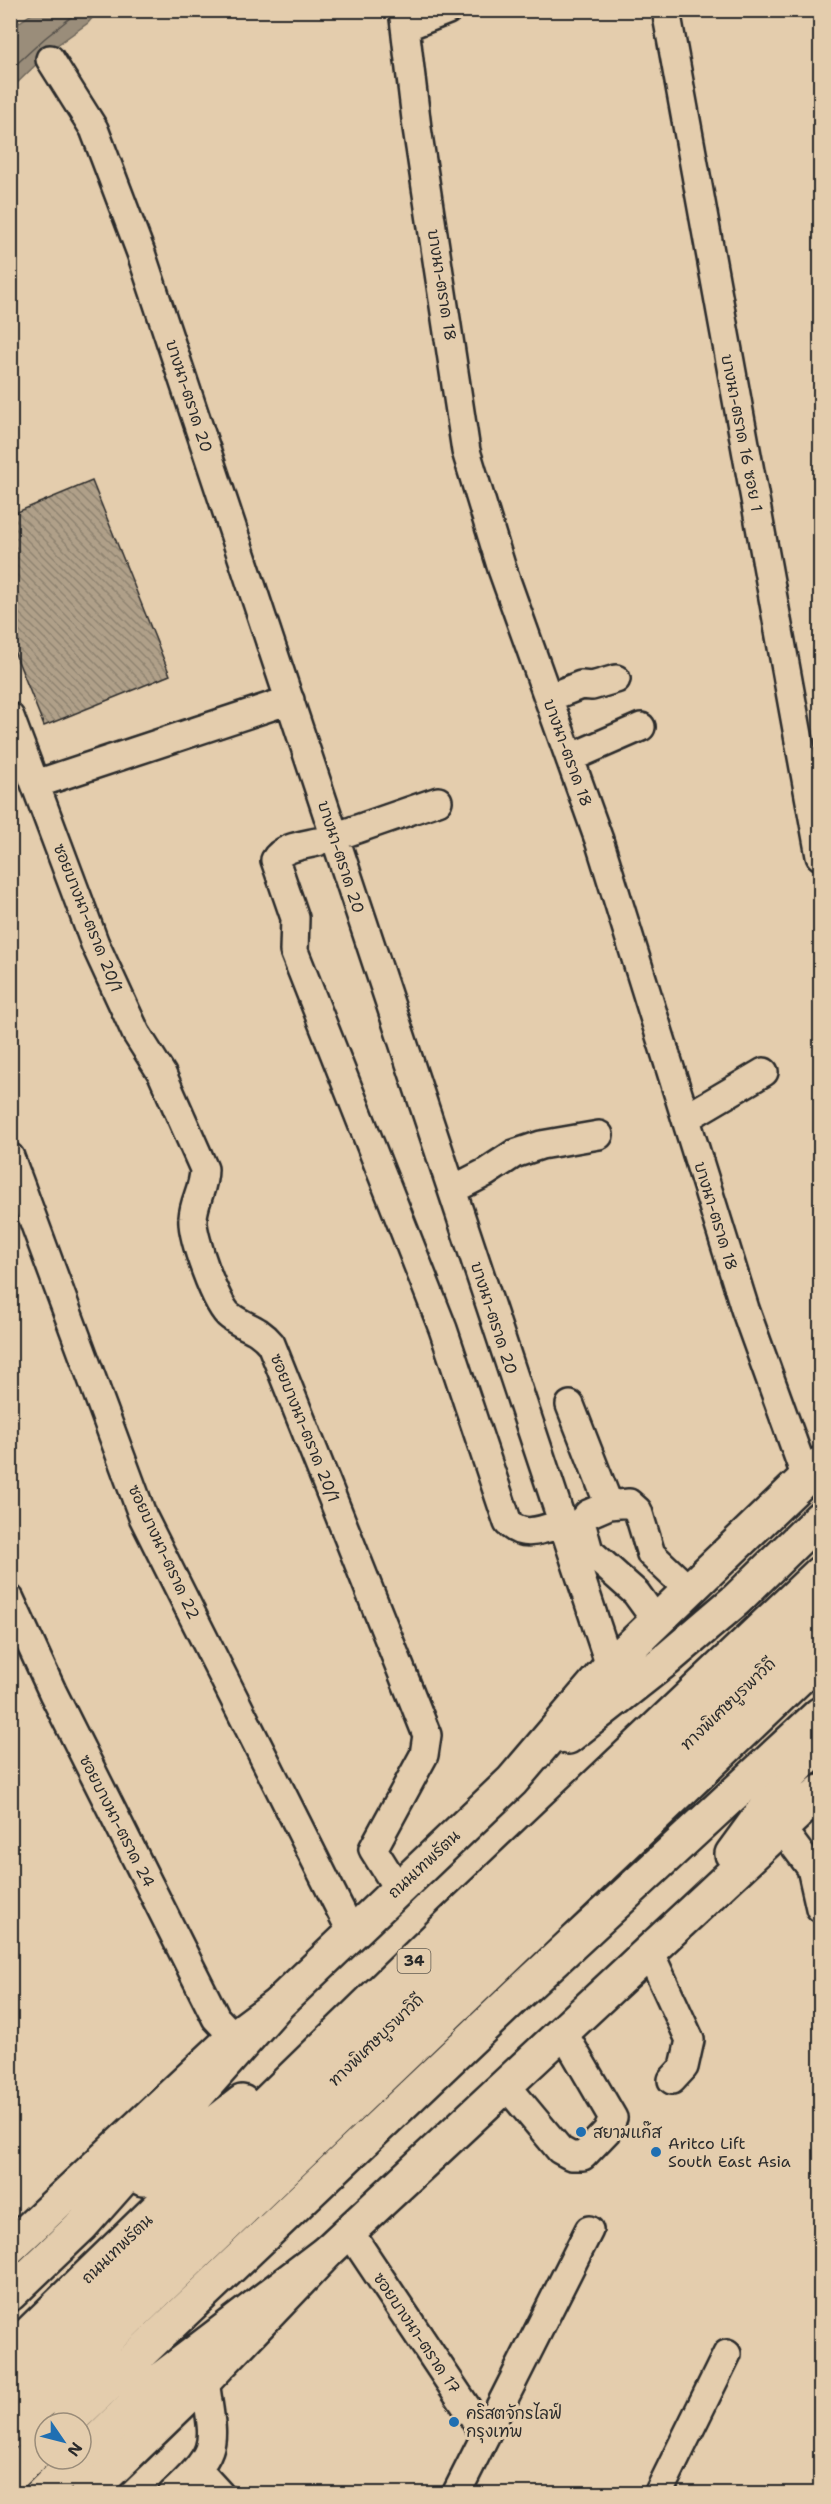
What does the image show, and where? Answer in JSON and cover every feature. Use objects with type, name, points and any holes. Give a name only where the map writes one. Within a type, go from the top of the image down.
[{"type":"main road","name":"ถนนเทพรัตน","points":[[10,2247],[234,2037],[277,2005],[512,1781],[610,1666],[813,1471]]},
{"type":"main road","points":[[512,1781],[667,1659],[736,1600],[820,1518]]},
{"type":"main road","name":"ถนนเทพรัตน","points":[[10,2352],[370,2003],[820,1573]]},
{"type":"main road","name":"ทางพิเศษบูรพาวิถี","points":[[10,2391],[820,1616]]},
{"type":"main road","name":"ทางพิเศษบูรพาวิถี","points":[[10,2432],[820,1658]]},
{"type":"main road","points":[[80,2411],[518,1994],[820,1714]]},
{"type":"main road","points":[[685,1918],[789,1776],[820,1743]]},
{"type":"main road","points":[[87,2493],[205,2380],[339,2241],[820,1792]]},
{"type":"main road","points":[[82,2225],[370,2003]]},
{"type":"main road","points":[[10,2294],[82,2225],[277,2005]]},
{"type":"main road","points":[[162,2378],[347,2156]]},
{"type":"main road","points":[[93,2444],[162,2378],[339,2241]]},
{"type":"main road","points":[[10,2477],[33,2455]]},
{"type":"main road","points":[[42,2493],[65,2471]]},
{"type":"street","points":[[404,19],[448,10]]},
{"type":"street","name":"บางนา-ตราด 16 ซอย 1","points":[[666,10],[820,856]]},
{"type":"street","name":"บางนา-ตราด 18","points":[[404,19],[417,128],[466,451],[502,569],[599,840],[746,1310],[813,1471]]},
{"type":"street","name":"บางนา-ตราด 20","points":[[50,59],[94,129],[141,253],[290,700],[326,839],[452,1190],[610,1666]]},
{"type":"street","points":[[549,698],[581,685],[591,686],[616,679]]},
{"type":"street","points":[[36,784],[290,700]]},
{"type":"street","name":"ซอยบางนา-ตราด 20/1","points":[[10,717],[95,944],[136,1033],[162,1074],[204,1169],[204,1184],[192,1216],[193,1233],[220,1305],[230,1316],[261,1333],[271,1344],[427,1735],[424,1755],[373,1849],[398,1889]]},
{"type":"street","points":[[570,758],[640,727]]},
{"type":"street","points":[[438,801],[288,850],[278,854],[275,860],[295,918],[294,951],[443,1329],[508,1523],[518,1531],[526,1533],[563,1523]]},
{"type":"street","points":[[686,1118],[764,1072]]},
{"type":"street","points":[[452,1190],[485,1173],[513,1154],[541,1145],[599,1135]]},
{"type":"street","name":"ซอยบางนา-ตราด 22","points":[[10,1157],[144,1518],[352,1933]]},
{"type":"street","points":[[570,1405],[609,1505]]},
{"type":"street","points":[[657,1622],[636,1593],[589,1551],[581,1522],[588,1514],[609,1505],[629,1503],[638,1511],[651,1554],[690,1591]]},
{"type":"street","name":"ซอยบางนา-ตราด 24","points":[[10,1599],[53,1693],[216,2018],[234,2037]]},
{"type":"street","points":[[781,1828],[811,1868],[820,1908]]},
{"type":"street","points":[[649,1951],[690,2040],[684,2067],[672,2080]]},
{"type":"street","points":[[505,2085],[560,2150],[571,2156],[583,2156],[607,2131],[613,2118],[563,2032]]},
{"type":"street","points":[[456,2493],[589,2230]]},
{"type":"street","name":"ซอยบางนา-ตราด 17","points":[[339,2241],[485,2435]]},
{"type":"street","points":[[658,2493],[727,2354]]},
{"type":"street","points":[[172,2493],[198,2470],[211,2449],[213,2439],[205,2380]]},
{"type":"street","points":[[198,2470],[220,2493]]},
{"type":"water","points":[[36,11],[98,11],[88,23],[53,48],[11,89],[11,28]]},
{"type":"building","points":[[92,481],[170,675],[44,726],[10,641],[10,515]]},
{"type":"place","name":"สยามแก๊ส","points":[[581,2132]]},
{"type":"place","name":"Aritco Lift South East Asia","points":[[656,2152]]},
{"type":"place","name":"คริสตจักรไลฟ์ กรุงเทพ","points":[[454,2422]]}]
